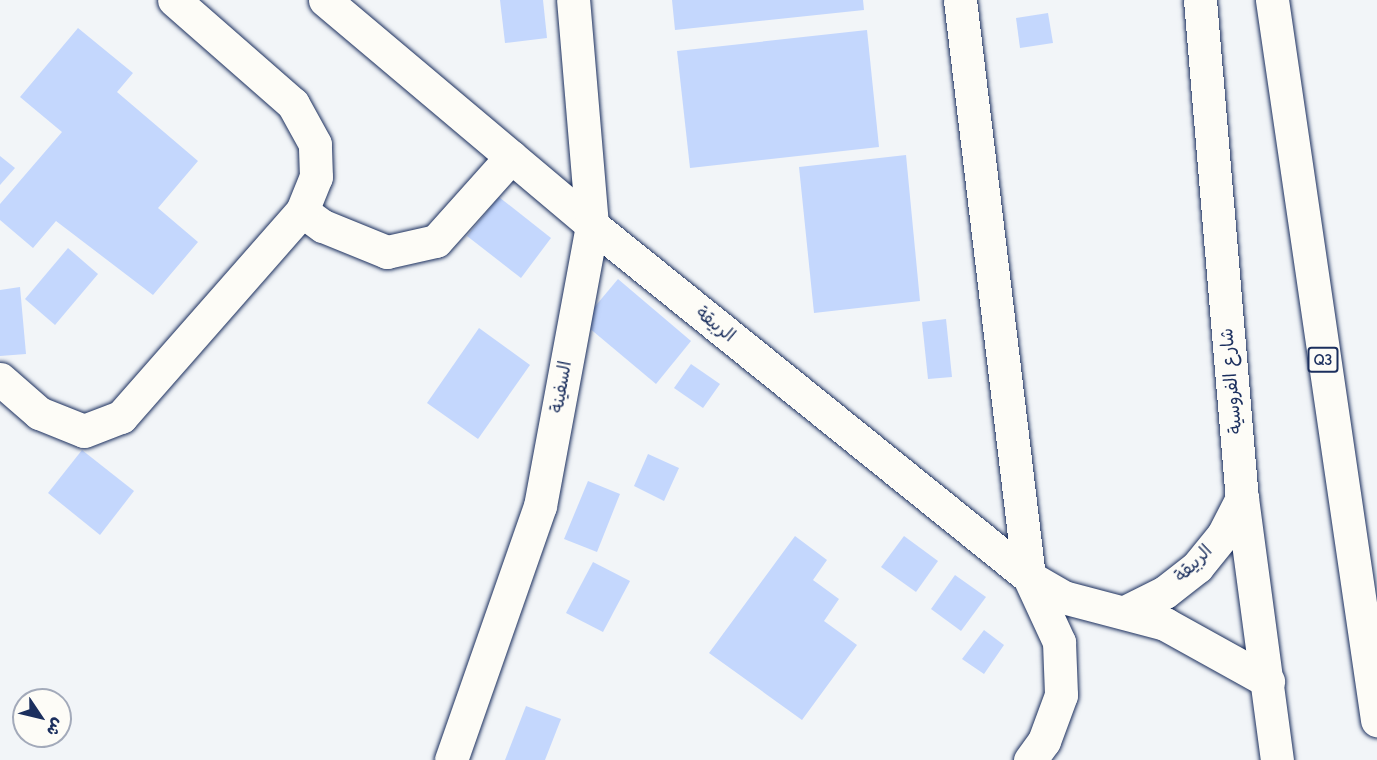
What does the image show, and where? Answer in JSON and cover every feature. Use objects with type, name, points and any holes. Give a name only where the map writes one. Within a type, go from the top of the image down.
[{"type":"main road","points":[[0,379],[39,413],[84,431],[121,417],[302,211],[316,177],[315,144],[293,104],[174,0]]},
{"type":"main road","name":"الربيقة","points":[[325,0],[592,225],[1029,577],[1063,597],[1127,611],[1201,640],[1268,681]]},
{"type":"main road","name":"السفينة","points":[[451,760],[540,506],[592,225],[573,0]]},
{"type":"main road","points":[[960,0],[1029,577],[1059,642],[1061,695],[1030,760]]},
{"type":"main road","name":"شارع الفروسية","points":[[1200,0],[1242,498],[1268,681],[1276,760]]},
{"type":"main road","name":"Q3","points":[[1272,0],[1377,720]]},
{"type":"main road","points":[[302,211],[323,226],[387,252],[436,241],[512,157]]},
{"type":"main road","name":"الربيقة","points":[[1127,611],[1165,592],[1197,567],[1223,535],[1242,498]]},
{"type":"building","points":[[500,0],[543,0],[547,38],[505,43]]},
{"type":"building","points":[[672,0],[863,0],[864,10],[675,30]]},
{"type":"building","points":[[1048,13],[1053,43],[1020,48],[1016,18]]},
{"type":"building","points":[[78,28],[133,73],[117,92],[198,161],[158,208],[198,242],[153,295],[56,221],[33,248],[0,220],[0,204],[62,132],[20,97]]},
{"type":"building","points":[[867,30],[879,147],[690,168],[677,51]]},
{"type":"building","points":[[906,155],[920,301],[814,313],[799,167]]},
{"type":"building","points":[[0,156],[15,168],[0,185]]},
{"type":"building","points":[[499,197],[551,238],[521,278],[467,236]]},
{"type":"building","points":[[68,248],[98,274],[55,325],[25,299]]},
{"type":"building","points":[[618,279],[691,341],[656,384],[582,322]]},
{"type":"building","points":[[20,287],[26,354],[0,356],[0,290]]},
{"type":"building","points":[[946,319],[952,377],[928,379],[922,322]]},
{"type":"building","points":[[479,328],[530,365],[478,439],[427,403]]},
{"type":"building","points":[[691,364],[720,384],[703,408],[674,388]]},
{"type":"building","points":[[82,450],[134,491],[100,535],[48,493]]},
{"type":"building","points":[[648,454],[679,468],[664,501],[634,486]]},
{"type":"building","points":[[588,481],[620,494],[597,552],[564,539]]},
{"type":"building","points":[[795,536],[827,560],[813,580],[839,599],[824,621],[857,645],[802,720],[709,653]]},
{"type":"building","points":[[904,536],[938,561],[916,592],[881,567]]},
{"type":"building","points":[[593,562],[630,581],[603,632],[566,613]]},
{"type":"building","points":[[955,575],[986,597],[961,631],[931,609]]},
{"type":"building","points":[[984,630],[1004,645],[984,674],[962,659]]},
{"type":"building","points":[[526,706],[561,719],[545,760],[505,760]]}]
